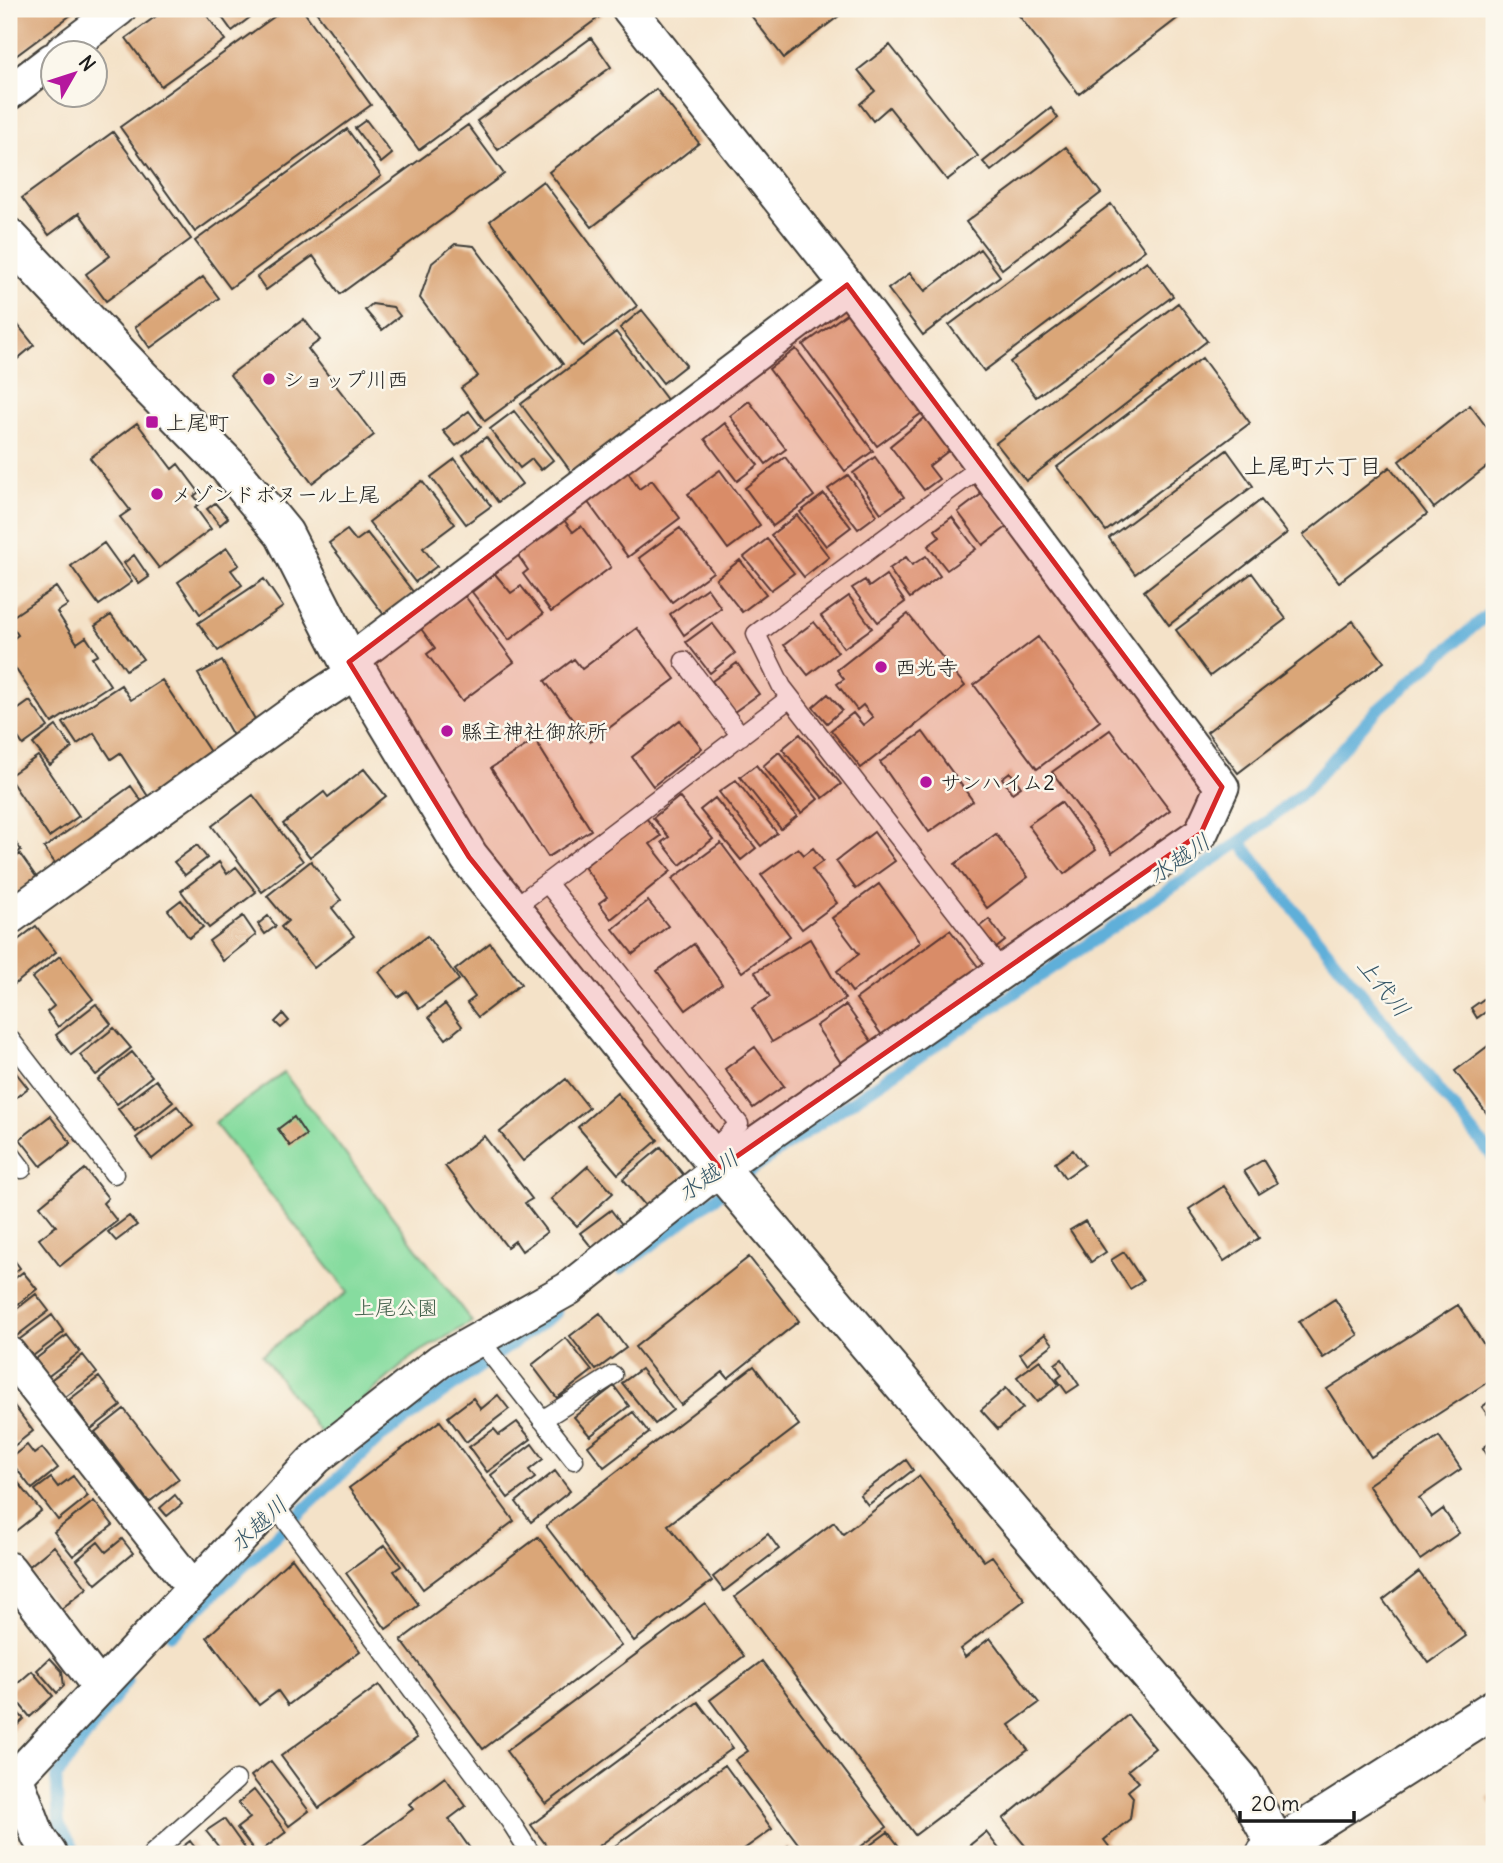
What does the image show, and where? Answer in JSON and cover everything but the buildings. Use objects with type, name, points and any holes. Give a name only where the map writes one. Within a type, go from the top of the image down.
[{"type":"main road","points":[[9,238],[228,466],[284,534],[353,666],[468,857],[725,1173],[1241,1781],[1275,1852],[1494,1709]]},
{"type":"street","points":[[81,38],[119,9]]},
{"type":"street","points":[[50,1854],[38,1836],[12,1779],[193,1588],[279,1511],[316,1458],[440,1361],[483,1345],[568,1289],[1002,971],[1201,833],[1222,787],[847,285],[629,9]]},
{"type":"street","points":[[9,93],[38,71]]},
{"type":"street","points":[[9,918],[297,710],[847,285]]},
{"type":"street","points":[[9,1354],[193,1588]]},
{"type":"street","points":[[9,1569],[100,1688]]},
{"type":"lane","points":[[982,466],[756,634],[790,698],[1002,971]]},
{"type":"lane","points":[[684,661],[741,736]]},
{"type":"lane","points":[[511,910],[790,698]]},
{"type":"lane","points":[[547,883],[738,1124],[725,1173]]},
{"type":"lane","points":[[9,1038],[114,1174]]},
{"type":"lane","points":[[9,1152],[22,1169]]},
{"type":"lane","points":[[483,1345],[574,1460]]},
{"type":"lane","points":[[542,1420],[613,1375]]},
{"type":"lane","points":[[279,1511],[502,1810],[531,1854]]},
{"type":"lane","points":[[152,1854],[236,1780]]},
{"type":"highlighted area","points":[[847,285],[1222,787],[1201,833],[720,1168],[469,857],[349,662]]},
{"type":"green space","name":"上尾公園","points":[[284,1073],[472,1322],[413,1356],[322,1435],[262,1355],[348,1292],[214,1123]]},
{"type":"waterway","name":"水越川","points":[[620,1269],[771,1156],[1240,842],[1306,790],[1374,713],[1494,609]]},
{"type":"waterway","name":"上代川","points":[[1240,842],[1494,1158]]},
{"type":"waterway","name":"水越川","points":[[171,1635],[381,1437],[556,1313]]},
{"type":"waterway","name":"水越川","points":[[77,1854],[59,1824],[56,1777],[127,1681]]},
{"type":"place","name":"ショップ川西","points":[[269,379]]},
{"type":"place","name":"上尾町","points":[[152,422]]},
{"type":"place","name":"メゾンドボヌール上尾","points":[[157,494]]},
{"type":"place","name":"西光寺","points":[[881,667]]},
{"type":"place","name":"縣主神社御旅所","points":[[447,731]]},
{"type":"place","name":"サンハイム2","points":[[926,782]]},
{"type":"district","name":"上尾町六丁目","points":[[1313,465]]}]
